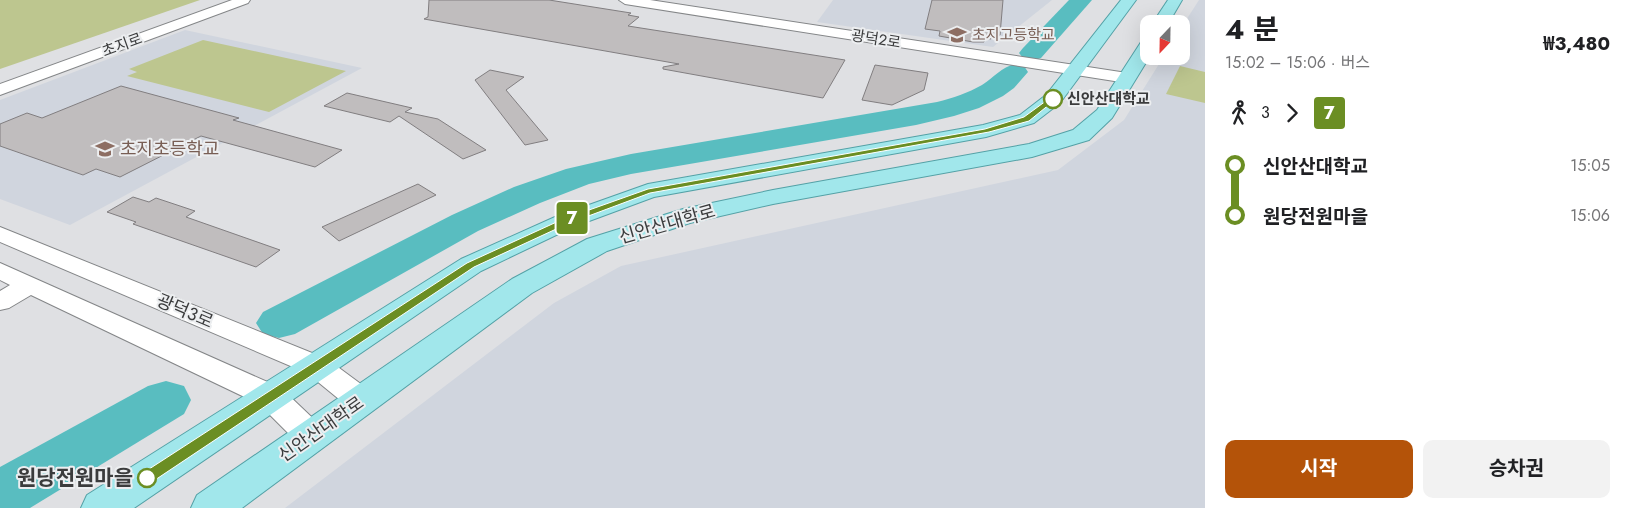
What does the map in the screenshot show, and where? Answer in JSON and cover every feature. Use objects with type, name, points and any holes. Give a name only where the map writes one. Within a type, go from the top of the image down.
[{"type":"main road","name":"신안산대학로","points":[[101,508],[471,265],[564,222],[648,191],[986,131],[1027,119],[1053,99],[1129,0]]},
{"type":"main road","points":[[1166,15],[1175,0]]},
{"type":"main road","name":"신안산대학로","points":[[212,508],[522,286],[597,245],[683,217],[773,197],[1032,150],[1081,135],[1105,114],[1140,57]]},
{"type":"street","name":"초지로","points":[[0,77],[217,0]]},
{"type":"street","name":"초지로","points":[[0,90],[244,0]]},
{"type":"street","name":"광덕2로","points":[[625,0],[1127,78]]},
{"type":"street","name":"광덕3로","points":[[0,234],[317,366],[362,401]]},
{"type":"street","points":[[0,271],[270,396],[311,436]]},
{"type":"street","points":[[0,302],[30,285]]},
{"type":"shaded area","name":"초지고등학교","points":[[833,0],[1052,0],[993,47],[817,22]]},
{"type":"shaded area","name":"신안산대학교","points":[[1199,0],[1205,0],[1205,508],[285,508],[554,303],[621,266],[1058,170],[1124,120],[1158,65],[1190,65],[1189,15]]},
{"type":"shaded area","name":"초지초등학교","points":[[185,30],[362,68],[70,225],[0,199],[0,100]]},
{"type":"green space","points":[[0,0],[200,0],[0,69]]},
{"type":"green space","points":[[203,40],[346,71],[269,112],[127,76],[137,72],[129,69]]},
{"type":"green space","points":[[1180,66],[1205,72],[1205,103],[1166,94]]},
{"type":"building","points":[[429,0],[549,0],[631,13],[628,15],[639,17],[628,26],[845,60],[823,98],[663,69],[663,67],[679,64],[424,19],[428,17]]},
{"type":"building","name":"초지고등학교","points":[[932,0],[1003,0],[1000,35],[991,36],[991,39],[985,38],[984,42],[973,42],[939,36],[940,31],[925,29]]},
{"type":"building","points":[[875,65],[928,73],[924,90],[892,105],[862,100]]},
{"type":"building","points":[[490,70],[524,77],[506,90],[548,140],[525,145],[475,80]]},
{"type":"building","points":[[121,86],[239,118],[233,120],[342,150],[315,167],[201,136],[120,177],[96,169],[83,175],[0,146],[0,124],[27,113],[42,118]]},
{"type":"building","points":[[347,93],[412,108],[405,112],[438,119],[486,150],[463,159],[399,116],[390,122],[324,106]]},
{"type":"building","points":[[418,184],[436,195],[339,241],[322,227]]},
{"type":"building","points":[[133,197],[149,202],[156,198],[195,211],[186,217],[280,250],[256,267],[133,224],[136,222],[107,212]]},
{"type":"waterway","points":[[1032,53],[1081,0]]},
{"type":"waterway","points":[[279,323],[465,223],[527,195],[578,176],[631,164],[943,110],[981,97],[1004,82],[1015,72]]},
{"type":"waterway","points":[[0,496],[166,400]]},
{"type":"bus line","name":"7","points":[[147,478],[471,265],[564,222],[648,191],[986,131],[1027,119],[1053,99]]},
{"type":"place","name":"초지고등학교","points":[[957,35]]},
{"type":"place","name":"신안산대학교","points":[[1053,99]]},
{"type":"place","name":"초지초등학교","points":[[105,149]]},
{"type":"place","name":"원당전원마을","points":[[147,478]]}]
